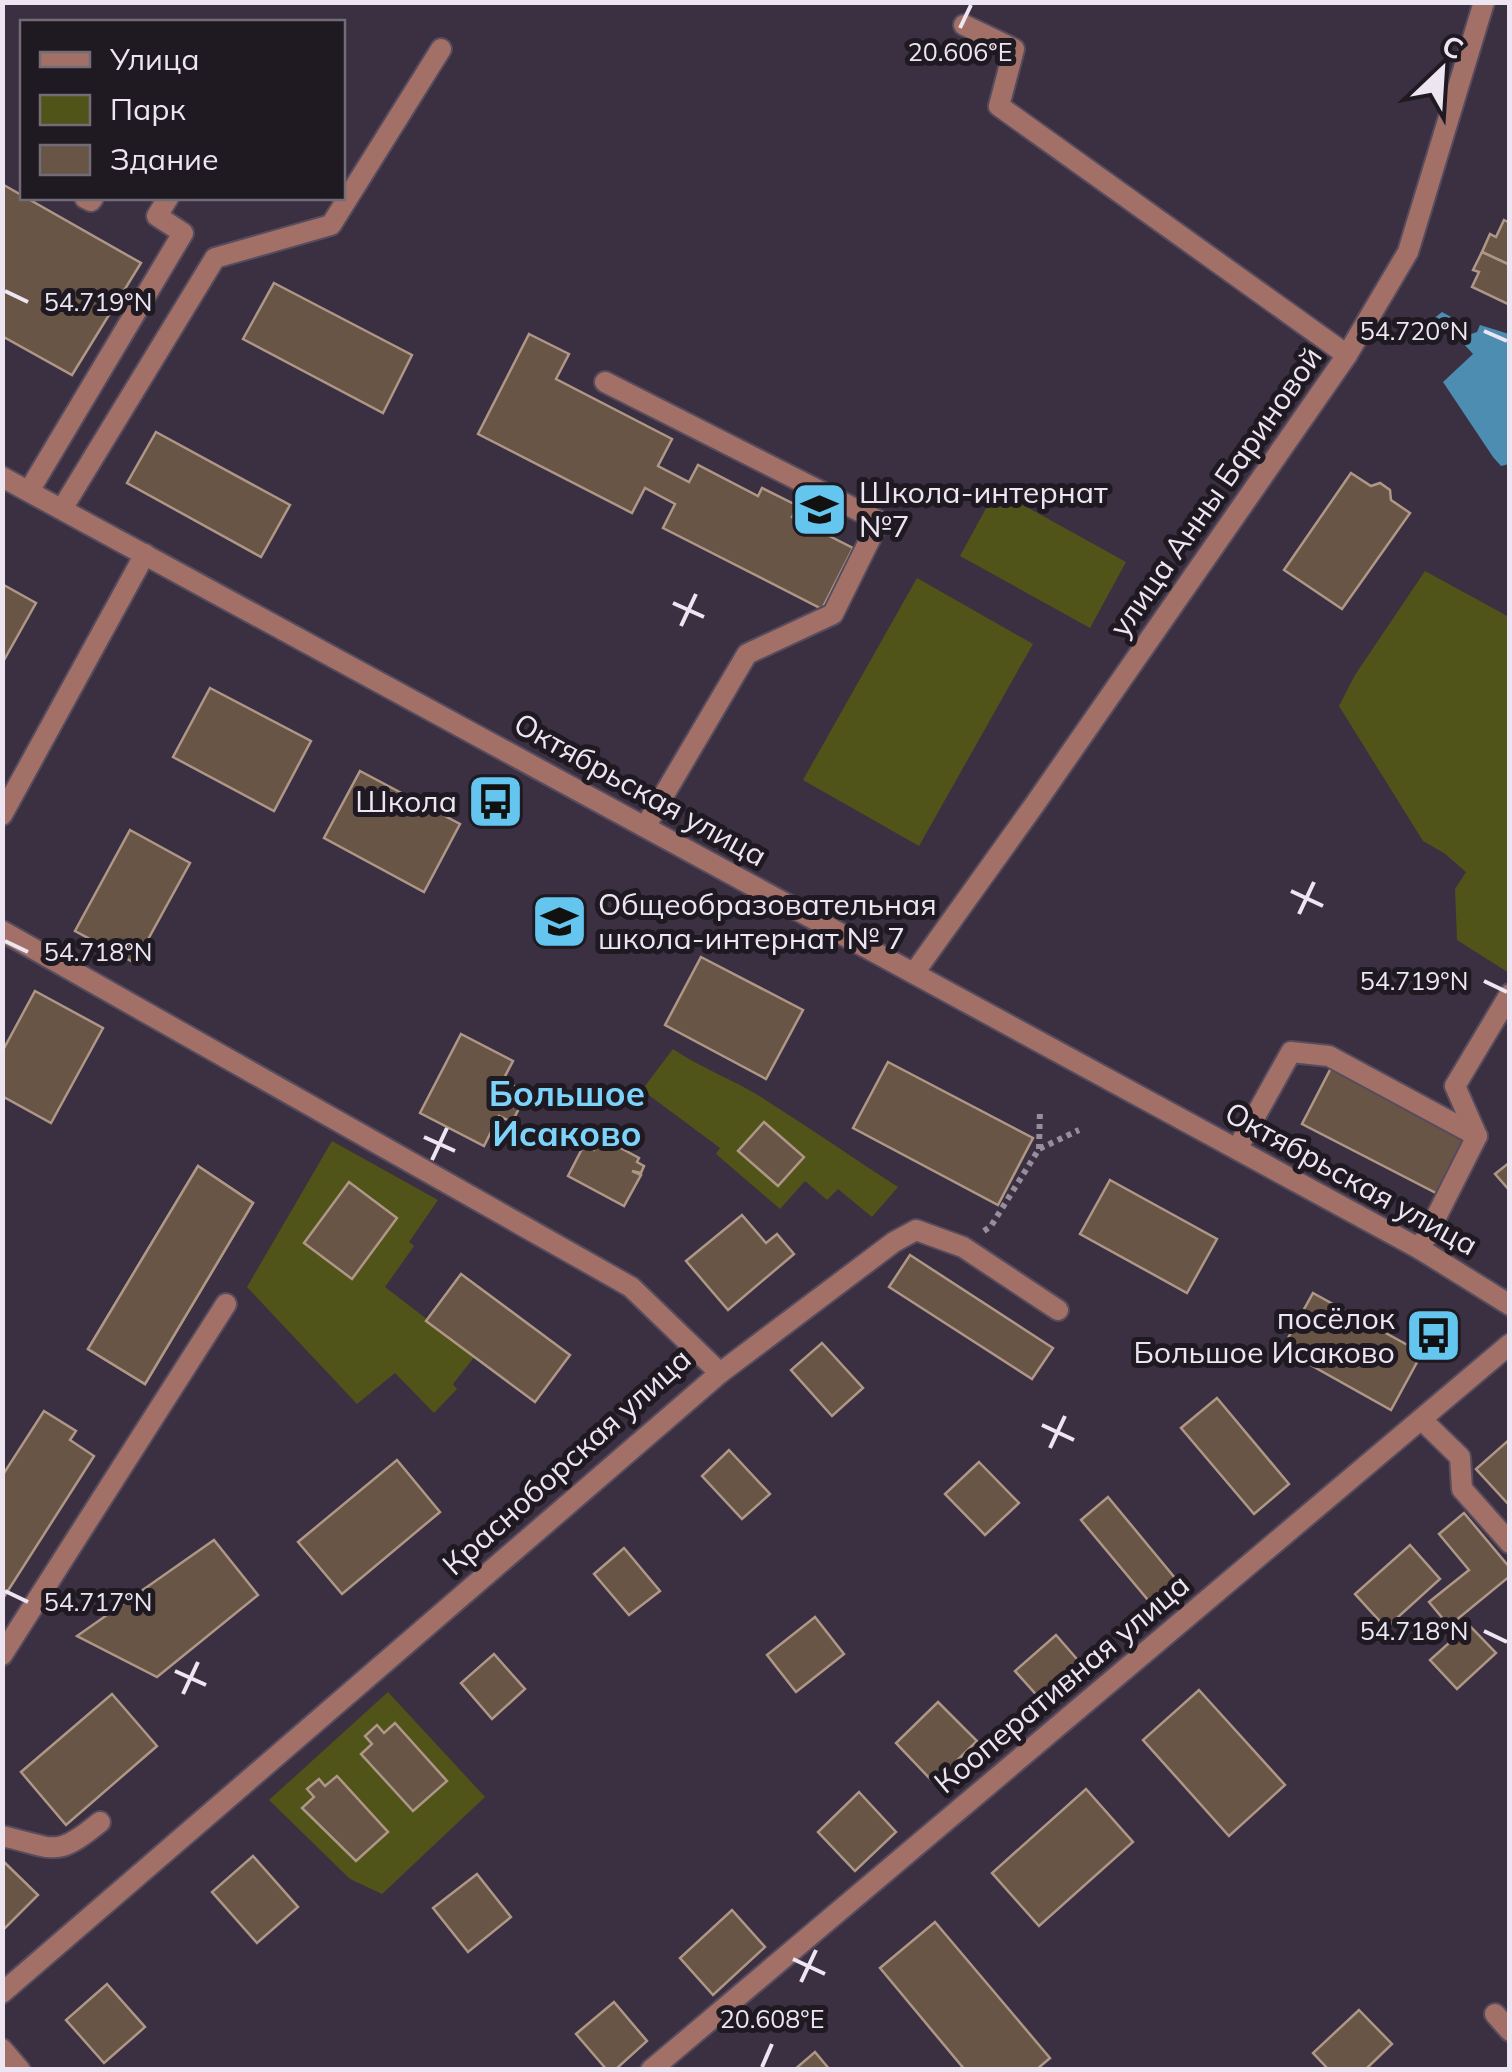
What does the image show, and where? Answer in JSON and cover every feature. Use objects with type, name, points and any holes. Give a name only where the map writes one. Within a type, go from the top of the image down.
[{"type":"street","name":"улица Анны Бариновой","points":[[914,973],[1347,355],[1408,252],[1484,2]]},
{"type":"street","points":[[964,25],[1014,49],[1000,106],[1347,355]]},
{"type":"street","points":[[62,509],[215,258],[331,225],[441,49]]},
{"type":"street","points":[[29,491],[183,232],[158,216],[167,200]]},
{"type":"street","points":[[606,382],[879,520],[833,614],[747,654],[646,827]]},
{"type":"street","name":"Октябрьская улица","points":[[2,476],[1420,1248],[1510,1305]]},
{"type":"street","points":[[2,814],[145,554]]},
{"type":"street","name":"Красноборская улица","points":[[2,931],[630,1287],[720,1373],[2,1993]]},
{"type":"street","points":[[1478,1136],[1455,1086],[1510,994]]},
{"type":"street","points":[[1238,1149],[1291,1052],[1329,1056],[1478,1136]]},
{"type":"street","points":[[1420,1248],[1478,1136]]},
{"type":"street","points":[[720,1373],[894,1242],[916,1230],[963,1247],[1058,1310]]},
{"type":"street","points":[[2,1655],[226,1304]]},
{"type":"street","name":"Кооперативная улица","points":[[651,2070],[1510,1344]]},
{"type":"street","points":[[1422,1420],[1460,1457],[1462,1489],[1507,1538]]},
{"type":"street","points":[[2,1836],[57,1850],[78,1840],[100,1822]]},
{"type":"street","points":[[1495,2014],[1510,2032]]},
{"type":"street","points":[[2,2049],[20,2070]]},
{"type":"path","points":[[1040,1109],[1040,1149]]},
{"type":"path","points":[[963,1247],[991,1226],[1040,1149],[1079,1130]]},
{"type":"green space","points":[[996,490],[1126,562],[1090,628],[960,556]]},
{"type":"green space","points":[[1425,571],[1509,617],[1509,973],[1457,940],[1455,889],[1466,872],[1423,841],[1339,706],[1355,675]]},
{"type":"green space","points":[[917,578],[1033,644],[919,846],[803,780]]},
{"type":"green space","points":[[673,1049],[761,1097],[898,1187],[872,1217],[838,1189],[827,1200],[805,1181],[780,1209],[716,1154],[720,1148],[642,1090]]},
{"type":"green space","points":[[332,1141],[438,1200],[409,1242],[414,1246],[385,1287],[475,1356],[453,1384],[457,1389],[434,1413],[395,1373],[357,1404],[247,1287]]},
{"type":"green space","points":[[388,1692],[485,1797],[382,1894],[350,1879],[269,1800]]},
{"type":"water","points":[[1442,312],[1464,324],[1471,334],[1480,325],[1509,334],[1509,464],[1501,466],[1493,457],[1443,382],[1473,354],[1450,329],[1436,327],[1432,320]]},
{"type":"building","points":[[2,184],[20,194],[20,200],[30,200],[141,263],[72,375],[2,336]]},
{"type":"building","points":[[1504,220],[1510,223],[1510,265],[1482,252],[1490,234],[1496,237]]},
{"type":"building","points":[[1482,252],[1510,265],[1510,305],[1472,287],[1479,272],[1473,270]]},
{"type":"building","points":[[274,283],[412,355],[383,413],[243,339]]},
{"type":"building","points":[[529,334],[569,354],[556,379],[672,439],[658,466],[689,482],[698,465],[758,496],[762,488],[798,506],[792,517],[853,548],[822,609],[663,528],[675,504],[645,488],[632,513],[478,434]]},
{"type":"building","points":[[156,432],[290,505],[261,557],[127,483]]},
{"type":"building","points":[[1351,473],[1371,486],[1380,483],[1390,490],[1391,500],[1410,513],[1342,609],[1284,570]]},
{"type":"building","points":[[2,584],[36,603],[4,660],[2,659]]},
{"type":"building","points":[[210,688],[311,741],[274,811],[173,757]]},
{"type":"building","points":[[360,771],[460,824],[424,892],[324,838]]},
{"type":"building","points":[[130,830],[190,863],[135,963],[75,931]]},
{"type":"building","points":[[701,957],[803,1010],[766,1079],[665,1025]]},
{"type":"building","points":[[35,991],[103,1028],[51,1123],[2,1096],[2,1052]]},
{"type":"building","points":[[461,1034],[513,1061],[503,1080],[527,1093],[512,1122],[499,1116],[484,1146],[420,1113]]},
{"type":"building","points":[[888,1062],[1033,1138],[998,1205],[853,1128]]},
{"type":"building","points":[[1331,1068],[1467,1138],[1440,1195],[1302,1124]]},
{"type":"building","points":[[764,1122],[804,1157],[778,1186],[738,1151]]},
{"type":"building","points":[[604,1139],[639,1158],[637,1162],[644,1166],[641,1173],[632,1171],[641,1175],[624,1206],[568,1176],[584,1145],[594,1150]]},
{"type":"building","points":[[1510,1162],[1510,1191],[1495,1174]]},
{"type":"building","points":[[198,1166],[253,1203],[145,1384],[88,1349]]},
{"type":"building","points":[[198,1166],[253,1203],[145,1384],[88,1349]]},
{"type":"building","points":[[1110,1180],[1217,1239],[1187,1293],[1080,1234]]},
{"type":"building","points":[[349,1182],[397,1218],[352,1279],[304,1243]]},
{"type":"building","points":[[742,1215],[766,1243],[777,1234],[794,1254],[728,1310],[686,1261]]},
{"type":"building","points":[[910,1255],[1053,1348],[1032,1379],[889,1287]]},
{"type":"building","points":[[461,1274],[570,1355],[535,1402],[426,1321]]},
{"type":"building","points":[[1313,1293],[1422,1353],[1391,1410],[1282,1349]]},
{"type":"building","points":[[822,1343],[863,1388],[832,1416],[791,1370]]},
{"type":"building","points":[[1217,1398],[1289,1484],[1254,1514],[1181,1428]]},
{"type":"building","points":[[44,1411],[76,1431],[70,1440],[94,1456],[2,1600],[2,1476]]},
{"type":"building","points":[[1510,1439],[1510,1506],[1476,1469]]},
{"type":"building","points":[[729,1450],[770,1494],[742,1519],[702,1476]]},
{"type":"building","points":[[397,1460],[440,1512],[342,1594],[298,1542]]},
{"type":"building","points":[[979,1462],[1019,1503],[985,1535],[945,1494]]},
{"type":"building","points":[[1108,1497],[1180,1584],[1153,1606],[1081,1520]]},
{"type":"building","points":[[1464,1513],[1510,1568],[1510,1576],[1449,1626],[1429,1602],[1469,1570],[1439,1534]]},
{"type":"building","points":[[214,1540],[258,1595],[157,1677],[77,1636]]},
{"type":"building","points":[[1410,1545],[1440,1579],[1386,1628],[1355,1594]]},
{"type":"building","points":[[624,1548],[660,1591],[629,1615],[594,1574]]},
{"type":"building","points":[[815,1617],[844,1654],[796,1692],[767,1655]]},
{"type":"building","points":[[1469,1625],[1496,1653],[1457,1689],[1430,1660]]},
{"type":"building","points":[[1056,1635],[1083,1666],[1042,1701],[1015,1671]]},
{"type":"building","points":[[494,1654],[525,1689],[492,1719],[461,1683]]},
{"type":"building","points":[[1199,1690],[1285,1785],[1229,1836],[1143,1740]]},
{"type":"building","points":[[112,1694],[157,1746],[66,1825],[21,1772]]},
{"type":"building","points":[[938,1702],[977,1741],[934,1783],[896,1743]]},
{"type":"building","points":[[395,1723],[447,1781],[413,1811],[361,1754],[372,1744],[365,1736],[377,1725],[384,1733]]},
{"type":"building","points":[[337,1776],[388,1832],[356,1861],[302,1808],[314,1797],[307,1789],[319,1779],[325,1786]]},
{"type":"building","points":[[1086,1789],[1133,1842],[1039,1926],[992,1873]]},
{"type":"building","points":[[859,1792],[896,1832],[855,1871],[818,1832]]},
{"type":"building","points":[[253,1856],[298,1907],[257,1943],[212,1892]]},
{"type":"building","points":[[2,1860],[38,1895],[2,1931]]},
{"type":"building","points":[[477,1874],[511,1917],[468,1952],[433,1908]]},
{"type":"building","points":[[732,1910],[765,1947],[713,1995],[680,1958]]},
{"type":"building","points":[[935,1922],[1050,2058],[1036,2070],[965,2070],[880,1968]]},
{"type":"building","points":[[107,1984],[145,2027],[104,2063],[66,2020]]},
{"type":"building","points":[[614,2002],[647,2041],[615,2070],[607,2070],[576,2034]]},
{"type":"building","points":[[1359,2010],[1392,2044],[1365,2070],[1329,2070],[1313,2053]]},
{"type":"building","points":[[815,2052],[830,2070],[794,2070]]},
{"type":"place","name":"Школа-интернат №7","points":[[820,510]]},
{"type":"place","name":"Школа","points":[[496,802]]},
{"type":"place","name":"Общеобразовательная школа-интернат № 7","points":[[559,922]]},
{"type":"place","name":"посёлок Большое Исаково","points":[[1434,1336]]},
{"type":"district","name":"Большое Исаково","points":[[567,1114]]}]
